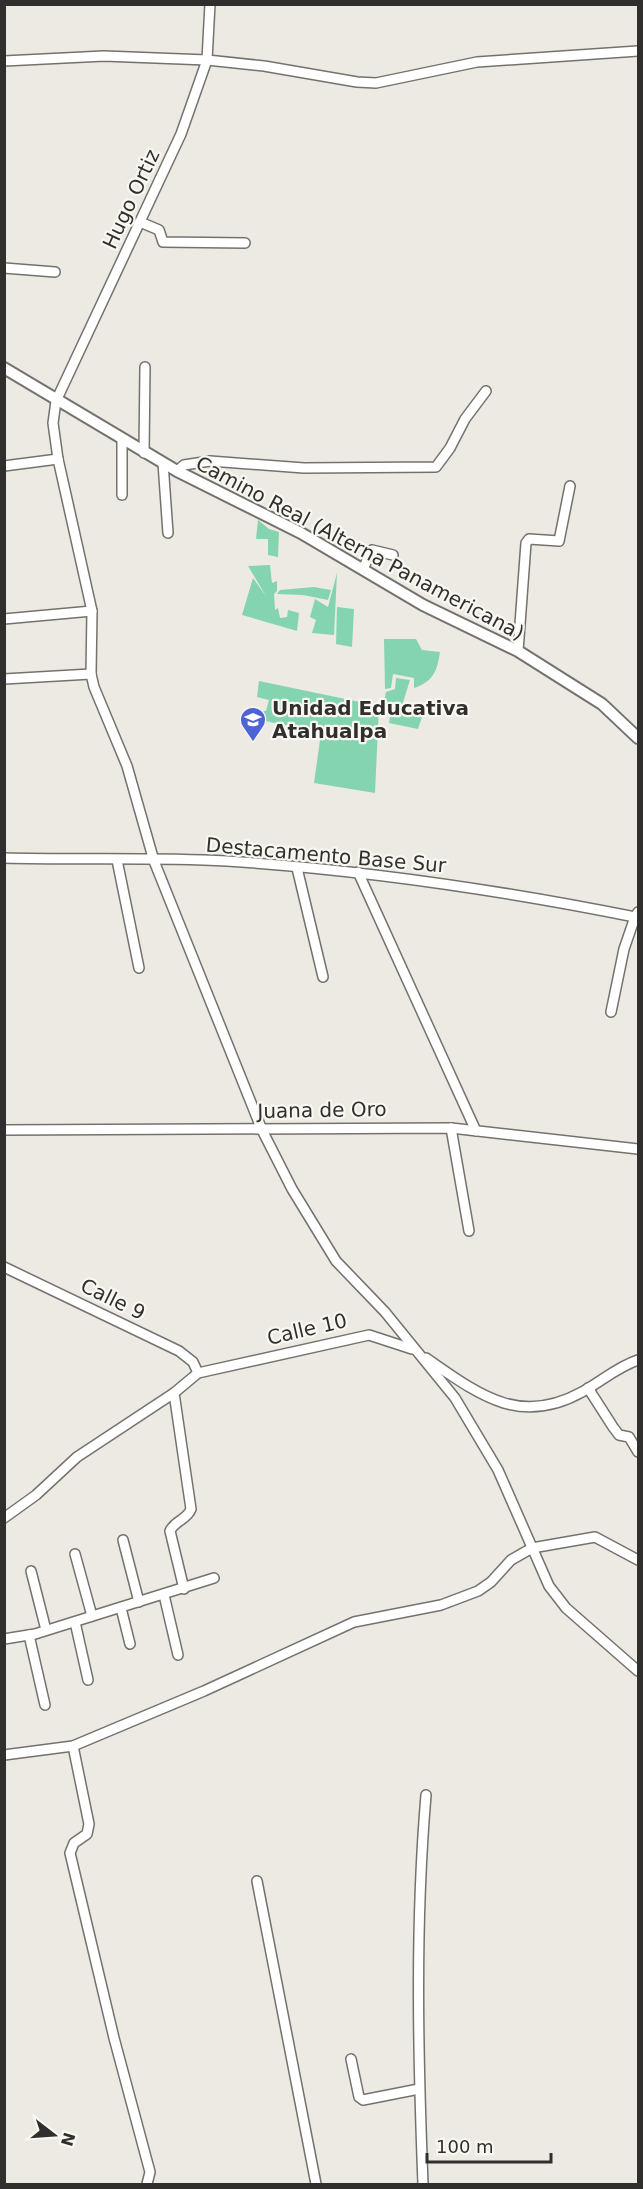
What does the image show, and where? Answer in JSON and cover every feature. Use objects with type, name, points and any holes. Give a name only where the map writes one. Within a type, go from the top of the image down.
[{"type":"street","name":"Hugo Ortiz","points":[[210,4],[207,60],[181,134],[56,401],[53,423],[58,459],[92,611],[91,674],[94,687],[127,766],[154,861],[262,1130],[292,1189],[336,1261],[385,1312],[455,1398],[498,1470],[549,1586],[566,1608],[639,1671]]},
{"type":"street","points":[[4,61],[104,56],[207,60],[376,83],[477,62],[639,51]]},
{"type":"street","points":[[140,222],[159,230],[163,242],[245,243]]},
{"type":"street","points":[[4,268],[55,272]]},
{"type":"street","points":[[144,453],[145,367]]},
{"type":"street","points":[[4,368],[56,401]]},
{"type":"street","points":[[177,471],[184,465],[210,461],[304,468],[436,467],[450,448],[465,419],[486,391]]},
{"type":"street","name":"Camino Real (Alterna Panamericana)","points":[[56,401],[177,471],[301,533],[423,605],[518,651],[602,704],[639,738]]},
{"type":"street","points":[[122,439],[122,495]]},
{"type":"street","points":[[4,466],[58,459]]},
{"type":"street","points":[[163,463],[168,533]]},
{"type":"street","points":[[518,651],[526,543],[529,539],[559,541],[570,486]]},
{"type":"street","points":[[363,569],[372,550],[393,555]]},
{"type":"street","points":[[4,619],[92,611]]},
{"type":"street","points":[[4,679],[91,674]]},
{"type":"street","name":"Destacamento Base Sur","points":[[4,858],[225,861],[358,872],[637,915]]},
{"type":"street","points":[[117,860],[139,968]]},
{"type":"street","points":[[297,868],[323,977]]},
{"type":"street","points":[[358,872],[476,1131]]},
{"type":"street","points":[[611,1012],[624,949],[637,915]]},
{"type":"street","points":[[451,1128],[469,1231]]},
{"type":"street","name":"Juana de Oro","points":[[4,1130],[451,1128],[639,1149]]},
{"type":"street","name":"Calle 9","points":[[4,1267],[179,1351],[194,1362],[198,1373]]},
{"type":"street","name":"Calle 10","points":[[4,1518],[36,1495],[76,1458],[174,1393],[198,1373],[369,1335],[414,1349],[482,1395],[511,1406],[543,1406],[564,1401],[620,1366],[639,1359]]},
{"type":"street","points":[[588,1388],[619,1435],[629,1437],[639,1452]]},
{"type":"street","points":[[174,1393],[191,1509],[189,1515],[173,1524],[170,1531],[184,1589]]},
{"type":"street","points":[[4,1755],[73,1746],[204,1691],[354,1622],[441,1605],[478,1591],[491,1582],[511,1560],[532,1548],[595,1537],[639,1560]]},
{"type":"street","points":[[123,1540],[139,1602]]},
{"type":"street","points":[[75,1554],[92,1616]]},
{"type":"street","points":[[31,1571],[46,1630]]},
{"type":"street","points":[[4,1639],[29,1635],[75,1622],[214,1578]]},
{"type":"street","points":[[164,1595],[178,1655]]},
{"type":"street","points":[[121,1608],[130,1644]]},
{"type":"street","points":[[75,1622],[88,1680]]},
{"type":"street","points":[[29,1635],[45,1705]]},
{"type":"street","points":[[73,1746],[89,1824],[87,1834],[74,1843],[70,1853],[114,2038],[150,2172],[147,2184]]},
{"type":"street","points":[[423,2184],[419,2089],[419,1881],[426,1795]]},
{"type":"street","points":[[257,1881],[316,2184]]},
{"type":"street","points":[[351,2059],[359,2097],[363,2100],[419,2089]]},
{"type":"green space","points":[[258,520],[269,529],[279,532],[278,557],[268,555],[268,539],[256,539]]},
{"type":"green space","points":[[270,565],[272,583],[277,581],[277,591],[274,594],[275,610],[278,608],[280,618],[287,617],[288,610],[299,613],[297,631],[242,615],[253,578],[266,596],[248,566]]},
{"type":"green space","points":[[337,573],[334,635],[312,633],[316,620],[310,617],[315,599],[328,607]]},
{"type":"green space","points":[[314,587],[331,590],[328,600],[303,595],[277,594],[280,590]]},
{"type":"green space","points":[[337,607],[354,609],[352,647],[336,644]]},
{"type":"green space","points":[[384,639],[416,639],[422,650],[440,652],[436,670],[430,679],[414,688],[414,678],[393,674],[391,688],[385,689]]},
{"type":"green space","points":[[396,678],[410,680],[401,709],[422,717],[418,729],[389,723],[390,716],[382,713],[386,692],[395,689]]},
{"type":"green space","points":[[259,681],[379,706],[375,793],[314,783],[321,733],[256,719],[258,711],[266,711],[269,700],[257,697]]},
{"type":"place","name":"Unidad Educativa Atahualpa","points":[[253,743]]}]
